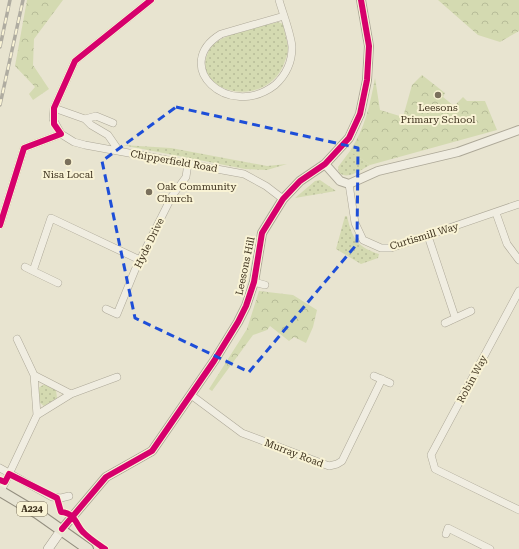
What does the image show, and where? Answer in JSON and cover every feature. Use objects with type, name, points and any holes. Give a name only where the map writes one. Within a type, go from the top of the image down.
[{"type":"main road","name":"A224","points":[[1,491],[62,529],[88,549]]},
{"type":"main road","points":[[48,549],[62,529]]},
{"type":"street","points":[[0,225],[24,148],[61,134],[54,124],[54,108],[75,61],[151,0]]},
{"type":"street","points":[[279,0],[284,16],[292,47],[290,63],[284,77],[269,89],[254,96],[238,97],[221,92],[208,84],[204,75],[202,61],[205,48],[212,39],[221,34],[284,16]]},
{"type":"street","name":"Leesons Hill","points":[[62,529],[106,477],[152,451],[191,395],[238,322],[246,306],[254,282],[262,233],[283,199],[300,181],[325,164],[349,138],[360,114],[366,94],[368,46],[361,0]]},
{"type":"street","points":[[54,108],[85,119],[90,125],[108,135],[119,151]]},
{"type":"street","points":[[85,119],[96,116],[113,123]]},
{"type":"street","points":[[325,164],[340,181],[349,184],[378,171],[458,152],[519,130]]},
{"type":"street","name":"Chipperfield Road","points":[[61,134],[74,142],[244,174],[266,186],[283,199]]},
{"type":"street","name":"Hyde Drive","points":[[106,309],[117,314],[140,260],[172,196],[186,177],[188,163]]},
{"type":"street","name":"Curtismill Way","points":[[349,184],[354,223],[363,240],[381,248],[392,248],[519,204]]},
{"type":"street","points":[[496,213],[507,244],[519,260]]},
{"type":"street","points":[[33,271],[51,218],[140,260]]},
{"type":"street","points":[[428,236],[455,317]]},
{"type":"street","points":[[25,267],[58,283]]},
{"type":"street","name":"Leesons Hill","points":[[254,282],[265,285]]},
{"type":"street","name":"Robin Way","points":[[519,291],[431,456],[435,469],[519,510]]},
{"type":"street","points":[[445,323],[455,317],[471,311]]},
{"type":"street","points":[[1,491],[37,415],[34,375],[17,339]]},
{"type":"street","points":[[34,375],[71,394]]},
{"type":"street","points":[[374,376],[390,383]]},
{"type":"street","points":[[37,415],[71,394],[117,377]]},
{"type":"street","name":"Murray Road","points":[[191,395],[242,433],[329,466],[342,461],[382,379]]},
{"type":"street","points":[[0,468],[52,497],[61,498],[69,496]]},
{"type":"street","points":[[446,534],[448,528],[490,549]]},
{"type":"highlighted area","points":[[176,107],[358,148],[357,244],[249,372],[135,318],[102,161]]},
{"type":"green space","points":[[27,0],[63,0],[34,39],[33,65],[49,89],[33,100],[29,94],[35,87],[15,66]]},
{"type":"green space","points":[[438,0],[519,0],[519,31],[500,42],[478,35]]},
{"type":"green space","points":[[278,22],[283,24],[288,50],[282,68],[273,80],[261,88],[248,91],[234,91],[222,87],[212,81],[206,71],[206,58],[213,44],[221,39],[237,33]]},
{"type":"green space","points":[[422,75],[445,93],[443,97],[454,106],[463,97],[467,101],[485,101],[497,130],[370,165],[350,151],[360,134],[371,98],[375,78],[380,110],[403,117],[412,85]]},
{"type":"green space","points":[[122,145],[171,148],[267,166],[287,164],[267,170],[245,169]]},
{"type":"green space","points":[[350,151],[370,165],[354,174],[343,175],[339,173],[338,167]]},
{"type":"green space","points":[[320,180],[336,191],[295,198],[315,181]]},
{"type":"green space","points":[[345,216],[347,216],[351,230],[357,241],[365,248],[379,254],[378,258],[361,264],[336,249]]},
{"type":"green space","points":[[259,291],[293,295],[317,310],[313,327],[306,343],[294,337],[289,341],[270,326],[267,330],[253,335],[212,391],[209,389],[247,329]]},
{"type":"green space","points":[[45,384],[56,390],[57,398],[44,406],[39,402],[38,388]]},
{"type":"railway","points":[[0,47],[10,0]]},
{"type":"railway","points":[[0,105],[23,0]]},
{"type":"cycle path","points":[[0,225],[24,148],[61,134],[54,124],[54,108],[75,61],[151,0]]},
{"type":"cycle path","points":[[62,529],[106,477],[152,451],[214,361],[238,322],[246,306],[254,282],[262,233],[283,199],[300,181],[325,164],[349,138],[360,114],[367,80],[369,46],[361,0]]},
{"type":"cycle path","points":[[0,480],[5,482],[9,474],[57,498],[61,512],[73,517],[81,530],[105,549]]},
{"type":"place","name":"Leesons Primary School","points":[[438,95]]},
{"type":"place","name":"Nisa Local","points":[[68,162]]},
{"type":"place","name":"Oak Community Church","points":[[149,192]]}]
